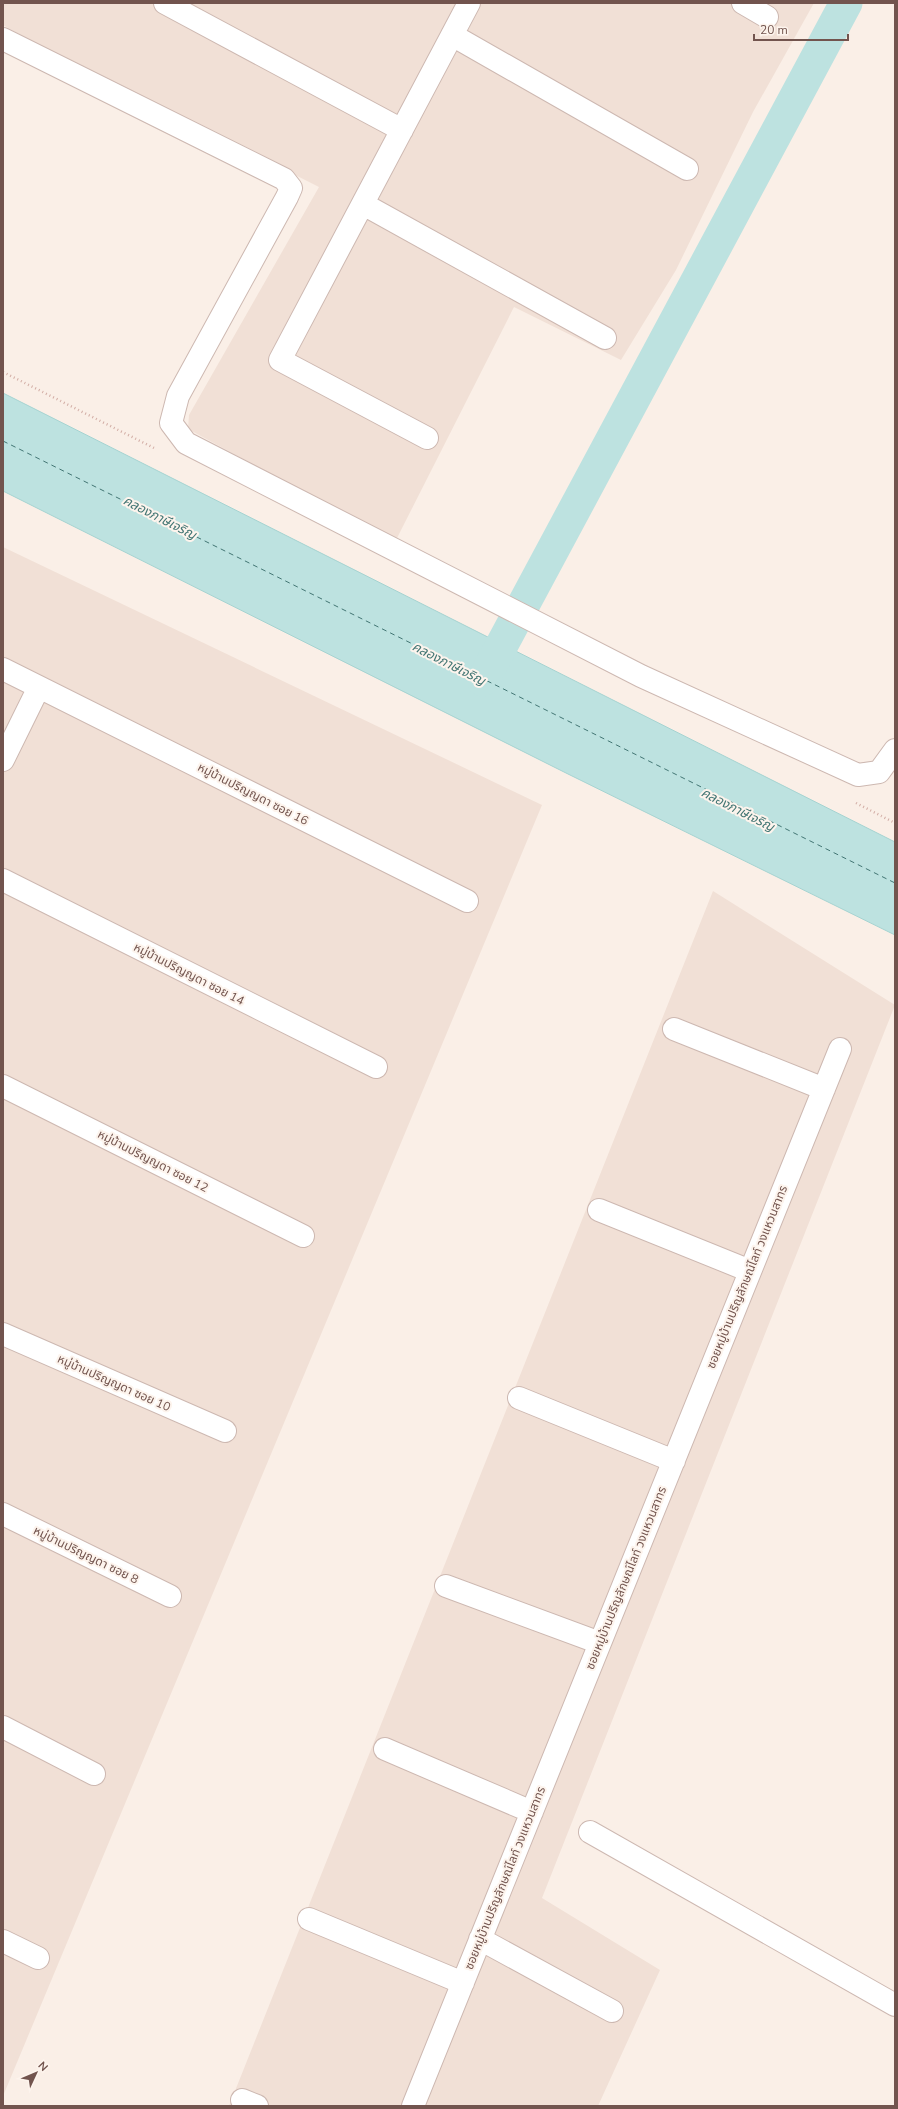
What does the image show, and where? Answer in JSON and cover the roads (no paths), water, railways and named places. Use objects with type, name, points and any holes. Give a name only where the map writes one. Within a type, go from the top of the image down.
[{"type":"street","points":[[166,3],[402,130]]},
{"type":"street","points":[[427,438],[280,360],[469,3]]},
{"type":"street","points":[[743,3],[768,17]]},
{"type":"street","points":[[452,35],[687,169]]},
{"type":"street","points":[[3,39],[284,179],[290,188],[287,197],[178,396],[171,423],[186,443],[641,676],[858,775],[879,772],[895,750]]},
{"type":"street","points":[[363,204],[606,338]]},
{"type":"street","name":"หมู่บ้านปริญญดา ซอย 16","points":[[3,669],[467,901]]},
{"type":"street","points":[[3,760],[39,687]]},
{"type":"street","name":"หมู่บ้านปริญญดา ซอย 14","points":[[3,880],[376,1067]]},
{"type":"street","points":[[674,1029],[824,1089]]},
{"type":"street","name":"ซอยหมู่บ้านปริญลักษณ์ไลท์ วงแหวนสาทร","points":[[413,2106],[840,1049]]},
{"type":"street","name":"หมู่บ้านปริญญดา ซอย 12","points":[[3,1086],[303,1236]]},
{"type":"street","points":[[598,1210],[750,1271]]},
{"type":"street","name":"หมู่บ้านปริญญดา ซอย 10","points":[[3,1334],[225,1431]]},
{"type":"street","points":[[519,1398],[674,1461]]},
{"type":"street","name":"หมู่บ้านปริญญดา ซอย 8","points":[[3,1514],[170,1596]]},
{"type":"street","points":[[446,1586],[600,1643]]},
{"type":"street","points":[[3,1727],[94,1774]]},
{"type":"street","points":[[385,1750],[532,1812]]},
{"type":"street","points":[[590,1832],[895,2005]]},
{"type":"street","points":[[309,1919],[463,1983]]},
{"type":"street","points":[[480,1939],[612,2011]]},
{"type":"street","points":[[3,1941],[38,1958]]},
{"type":"water","name":"คลองภาษีเจริญ","points":[[3,393],[895,842],[895,935],[568,774],[3,491]]},
{"type":"waterway","name":"คลองภาษีเจริญ","points":[[483,680],[846,3]]}]
